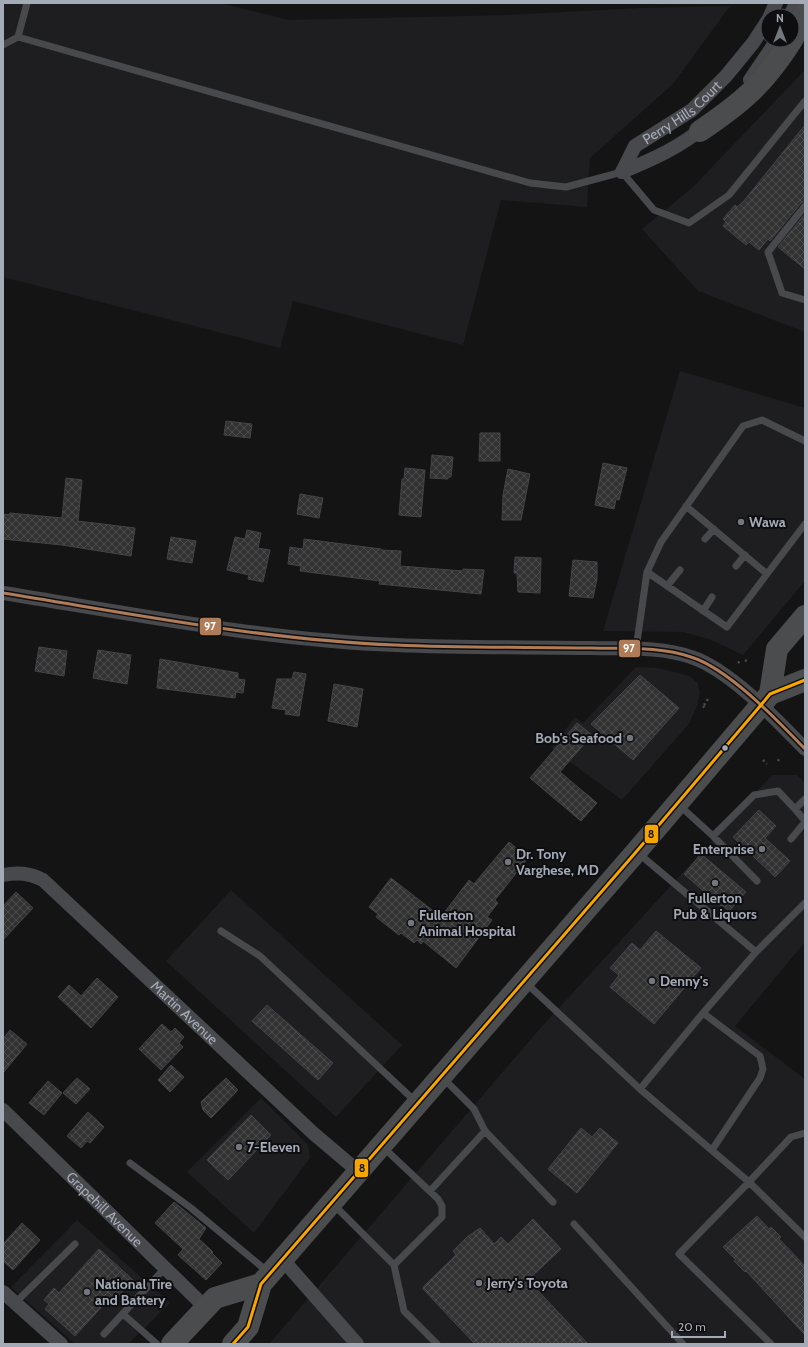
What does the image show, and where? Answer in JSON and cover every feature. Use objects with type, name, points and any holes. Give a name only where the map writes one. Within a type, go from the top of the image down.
[{"type":"highway","points":[[800,24],[805,14]]},
{"type":"highway","points":[[700,131],[734,107],[765,79],[786,48]]},
{"type":"highway","points":[[765,700],[777,649],[805,616]]},
{"type":"highway","points":[[233,1344],[248,1327],[272,1272],[636,852],[765,700],[805,680]]},
{"type":"highway","points":[[172,1344],[215,1298],[272,1272]]},
{"type":"street","name":"Perry Hills Court","points":[[622,172],[635,146],[692,110],[726,76],[760,32]]},
{"type":"street","name":"Perry Hills Court","points":[[622,172],[655,158],[700,131],[734,100],[752,78],[772,48]]},
{"type":"street","points":[[3,593],[229,630],[313,640],[398,645],[636,649],[676,653],[692,657],[713,666],[765,700],[805,749]]},
{"type":"street","name":"Martin Avenue","points":[[3,875],[14,872],[26,873],[43,880],[313,1133],[359,1172]]},
{"type":"street","name":"Grapehill Avenue","points":[[3,1110],[166,1267],[206,1308]]},
{"type":"street","points":[[272,1272],[356,1344]]},
{"type":"street","points":[[3,1292],[60,1344]]},
{"type":"lane","points":[[18,37],[27,3]]},
{"type":"lane","points":[[3,45],[18,37],[530,183],[566,187],[622,172],[654,210],[689,223],[729,195],[805,102]]},
{"type":"lane","points":[[805,206],[768,252],[782,293],[805,300]]},
{"type":"lane","points":[[636,649],[647,572],[661,542],[743,426],[762,420],[805,441]]},
{"type":"lane","points":[[686,506],[767,574]]},
{"type":"lane","points":[[647,572],[727,627],[805,524]]},
{"type":"lane","points":[[705,540],[714,529]]},
{"type":"lane","points":[[736,566],[745,555]]},
{"type":"lane","points":[[667,586],[680,570]]},
{"type":"lane","points":[[703,611],[712,597]]},
{"type":"lane","points":[[713,836],[754,794],[778,791],[805,821],[791,839]]},
{"type":"lane","points":[[795,809],[805,799]]},
{"type":"lane","points":[[677,803],[757,880]]},
{"type":"lane","points":[[636,852],[756,952]]},
{"type":"lane","points":[[640,1089],[756,952],[805,903]]},
{"type":"lane","points":[[220,931],[260,956],[418,1103]]},
{"type":"lane","points":[[524,981],[640,1089],[750,1182],[805,1236]]},
{"type":"lane","points":[[703,1013],[760,1056],[763,1069],[760,1078],[712,1150]]},
{"type":"lane","points":[[442,1076],[474,1109],[484,1131],[553,1202]]},
{"type":"lane","points":[[430,1191],[484,1131]]},
{"type":"lane","points":[[771,1344],[679,1254],[750,1182],[791,1137],[805,1133]]},
{"type":"lane","points":[[381,1146],[430,1191],[438,1199],[442,1206],[442,1217],[394,1265]]},
{"type":"lane","points":[[130,1163],[191,1208],[272,1272]]},
{"type":"lane","points":[[332,1203],[394,1265],[404,1311],[437,1344]]},
{"type":"lane","points":[[574,1224],[683,1344]]},
{"type":"lane","points":[[15,1303],[75,1244]]},
{"type":"lane","points":[[104,1334],[166,1267]]},
{"type":"lane","points":[[123,1314],[157,1344]]},
{"type":"path","points":[[738,663],[741,660]]},
{"type":"path","points":[[704,707],[708,699]]},
{"type":"path","points":[[763,760],[767,764]]},
{"type":"shaded area","points":[[3,3],[221,3],[288,20],[508,15],[639,8],[730,6],[673,84],[590,158],[587,207],[501,200],[463,345],[293,301],[280,348],[3,277]]},
{"type":"shaded area","points":[[805,70],[805,332],[698,291],[642,229],[693,187]]},
{"type":"shaded area","points":[[680,371],[805,408],[805,581],[743,655],[709,639],[683,632],[603,631]]},
{"type":"shaded area","points":[[636,667],[658,668],[690,676],[698,684],[700,693],[697,706],[689,724],[622,800],[551,748],[575,717],[583,723]]},
{"type":"shaded area","points":[[772,775],[797,775],[805,783],[805,942],[735,1026],[805,1079],[805,1344],[269,1344],[537,1032]]},
{"type":"shaded area","points":[[231,890],[402,1045],[336,1117],[166,961]]},
{"type":"shaded area","points":[[261,1098],[308,1145],[310,1158],[254,1233],[187,1172]]},
{"type":"shaded area","points":[[77,1220],[170,1303],[128,1344],[75,1344],[11,1287]]},
{"type":"building","points":[[805,125],[805,201],[801,203],[770,241],[768,239],[759,250],[749,242],[746,245],[723,226],[726,222],[723,219],[735,205],[737,207],[743,202]]},
{"type":"building","points":[[805,214],[805,269],[778,247]]},
{"type":"building","points":[[226,421],[252,424],[250,438],[224,435]]},
{"type":"building","points":[[480,433],[500,433],[500,461],[479,461]]},
{"type":"building","points":[[432,455],[453,457],[451,477],[448,477],[448,479],[430,478]]},
{"type":"building","points":[[603,463],[627,468],[619,500],[616,499],[614,509],[595,505]]},
{"type":"building","points":[[405,468],[425,470],[421,517],[399,515],[402,479],[404,479]]},
{"type":"building","points":[[508,469],[530,474],[521,520],[502,520],[503,495]]},
{"type":"building","points":[[66,478],[82,480],[78,521],[135,528],[131,556],[62,545],[3,539],[3,514],[9,515],[10,513],[62,518]]},
{"type":"building","points":[[300,494],[323,498],[319,518],[297,514]]},
{"type":"building","points":[[247,530],[261,533],[258,548],[270,550],[263,582],[248,579],[249,575],[227,570],[235,537],[245,539]]},
{"type":"building","points":[[171,537],[196,541],[192,563],[167,559]]},
{"type":"building","points":[[304,539],[381,550],[401,551],[400,566],[463,571],[463,569],[484,570],[481,594],[379,584],[380,581],[300,571],[301,566],[288,564],[290,547],[303,549]]},
{"type":"building","points":[[515,557],[541,558],[540,593],[518,592],[517,573],[514,573]]},
{"type":"building","points":[[573,560],[597,562],[597,579],[593,598],[569,596]]},
{"type":"building","points":[[39,647],[67,651],[64,676],[35,671]]},
{"type":"building","points":[[98,650],[131,655],[127,684],[93,678]]},
{"type":"building","points":[[160,659],[238,673],[238,679],[245,680],[243,693],[236,692],[235,698],[157,688]]},
{"type":"building","points":[[294,672],[306,674],[299,716],[285,714],[286,710],[272,708],[277,679],[292,679]]},
{"type":"building","points":[[640,675],[679,708],[633,760],[591,724]]},
{"type":"building","points":[[334,684],[363,689],[357,727],[328,721]]},
{"type":"building","points":[[577,723],[592,735],[560,772],[597,803],[581,821],[530,778]]},
{"type":"building","name":"Enterprise","points":[[759,810],[776,826],[765,838],[790,861],[775,877],[733,837]]},
{"type":"building","points":[[509,842],[528,858],[495,900],[498,903],[487,917],[492,920],[456,968],[423,941],[421,944],[417,940],[414,943],[401,933],[399,935],[376,917],[378,914],[369,907],[391,878],[441,917],[469,880],[474,884]]},
{"type":"building","name":"Fullerton Pub & Liquors","points":[[701,854],[746,892],[729,911],[722,905],[721,906],[684,874]]},
{"type":"building","points":[[16,892],[33,908],[3,940],[3,906]]},
{"type":"building","name":"Denny's","points":[[656,931],[701,968],[654,1024],[610,987],[619,975],[610,968],[632,943],[640,950]]},
{"type":"building","points":[[97,978],[118,997],[91,1028],[58,997],[69,985],[81,996]]},
{"type":"building","points":[[267,1005],[333,1063],[318,1080],[252,1021]]},
{"type":"building","points":[[162,1024],[171,1032],[175,1028],[184,1037],[179,1043],[183,1047],[161,1070],[139,1049]]},
{"type":"building","points":[[10,1030],[27,1044],[3,1073],[3,1039]]},
{"type":"building","points":[[171,1065],[184,1077],[170,1092],[158,1080]]},
{"type":"building","points":[[77,1078],[90,1089],[76,1104],[63,1093]]},
{"type":"building","points":[[226,1078],[238,1090],[211,1118],[203,1110],[201,1102]]},
{"type":"building","points":[[48,1081],[62,1093],[44,1115],[29,1103]]},
{"type":"building","points":[[88,1112],[104,1127],[90,1143],[87,1141],[81,1148],[67,1136]]},
{"type":"building","name":"7-Eleven","points":[[251,1115],[271,1135],[228,1180],[207,1160]]},
{"type":"building","points":[[581,1128],[592,1137],[600,1128],[618,1143],[577,1193],[548,1169]]},
{"type":"building","points":[[174,1202],[206,1228],[199,1239],[222,1263],[206,1280],[178,1255],[183,1249],[155,1223]]},
{"type":"building","points":[[757,1216],[769,1229],[771,1227],[781,1237],[779,1239],[805,1266],[805,1335],[746,1271],[745,1272],[734,1261],[736,1260],[723,1247]]},
{"type":"building","name":"Jerry's Toyota","points":[[533,1219],[561,1249],[528,1280],[588,1344],[475,1344],[423,1289],[424,1286],[456,1255],[453,1251],[467,1237],[480,1228],[494,1244],[501,1237],[508,1244]]},
{"type":"building","points":[[22,1223],[40,1240],[13,1270],[3,1261],[3,1244]]},
{"type":"building","name":"National Tire and Battery","points":[[99,1249],[133,1280],[119,1295],[116,1291],[75,1336],[45,1309],[49,1304],[44,1300],[54,1288],[59,1293]]},
{"type":"transit line","name":"97","points":[[3,593],[199,625],[297,638],[420,646],[629,648],[679,653],[706,663],[721,672],[767,710],[805,749]]},
{"type":"transit line","name":"8","points":[[233,1344],[248,1327],[261,1284],[636,852],[770,694],[805,680]]},
{"type":"place","name":"Wawa","points":[[741,522]]},
{"type":"place","name":"Bob's Seafood","points":[[630,738]]},
{"type":"place","name":"Enterprise","points":[[762,849]]},
{"type":"place","name":"Dr. Tony Varghese, MD","points":[[508,862]]},
{"type":"place","name":"Fullerton Pub & Liquors","points":[[715,883]]},
{"type":"place","name":"Fullerton Animal Hospital","points":[[411,923]]},
{"type":"place","name":"Denny's","points":[[652,981]]},
{"type":"place","name":"7-Eleven","points":[[239,1147]]},
{"type":"place","name":"Jerry's Toyota","points":[[479,1283]]},
{"type":"place","name":"National Tire and Battery","points":[[87,1292]]}]
